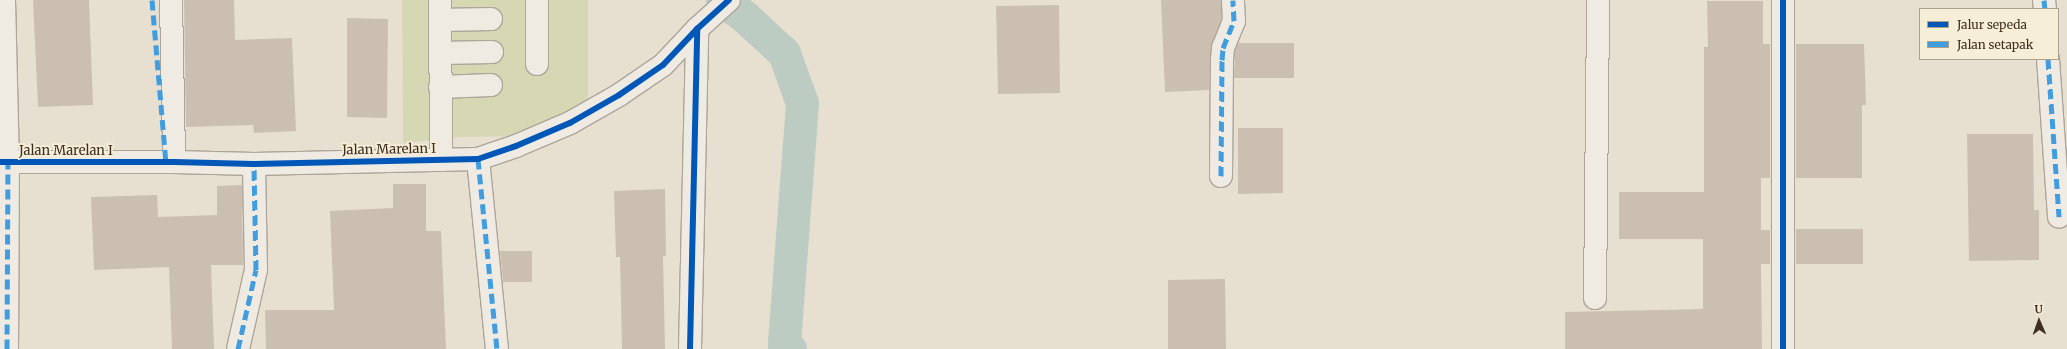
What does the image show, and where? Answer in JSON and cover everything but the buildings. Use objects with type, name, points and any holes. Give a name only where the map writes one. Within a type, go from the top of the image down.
[{"type":"street","points":[[4,0],[4,162],[7,349]]},
{"type":"street","points":[[171,0],[174,162]]},
{"type":"street","points":[[537,0],[537,64]]},
{"type":"street","points":[[1221,176],[1222,60],[1223,48],[1234,21],[1233,0]]},
{"type":"street","points":[[1595,298],[1598,0]]},
{"type":"street","points":[[1783,0],[1783,349]]},
{"type":"street","name":"Jalan Marelan I","points":[[4,162],[174,162],[254,164],[478,159],[516,146],[570,123],[619,95],[662,66],[697,28],[723,5]]},
{"type":"street","points":[[441,160],[440,10],[491,19]]},
{"type":"street","points":[[690,349],[697,28]]},
{"type":"street","points":[[440,53],[492,52]]},
{"type":"street","points":[[2048,60],[2059,217]]},
{"type":"street","points":[[440,87],[491,85]]},
{"type":"street","points":[[478,159],[497,349]]},
{"type":"street","points":[[238,349],[256,270],[254,164]]},
{"type":"green space","points":[[402,0],[588,0],[588,116],[523,136],[459,137],[403,143]]},
{"type":"waterway","points":[[722,0],[745,17],[784,53],[802,103],[784,344],[790,349]]},
{"type":"marked path","points":[[152,0],[166,163]]},
{"type":"marked path","points":[[1221,176],[1222,60],[1223,48],[1234,21],[1233,0]]},
{"type":"marked path","points":[[2044,0],[2045,8]]},
{"type":"marked path","points":[[2048,60],[2059,217]]},
{"type":"marked path","points":[[478,159],[497,349]]},
{"type":"marked path","points":[[7,349],[8,162]]},
{"type":"marked path","points":[[238,349],[256,270],[254,164]]},
{"type":"cycle path","points":[[0,162],[174,162],[254,164],[478,159],[516,146],[570,123],[619,95],[663,65],[697,29],[729,0]]},
{"type":"cycle path","points":[[1783,0],[1783,349]]},
{"type":"cycle path","points":[[690,349],[697,29]]}]
